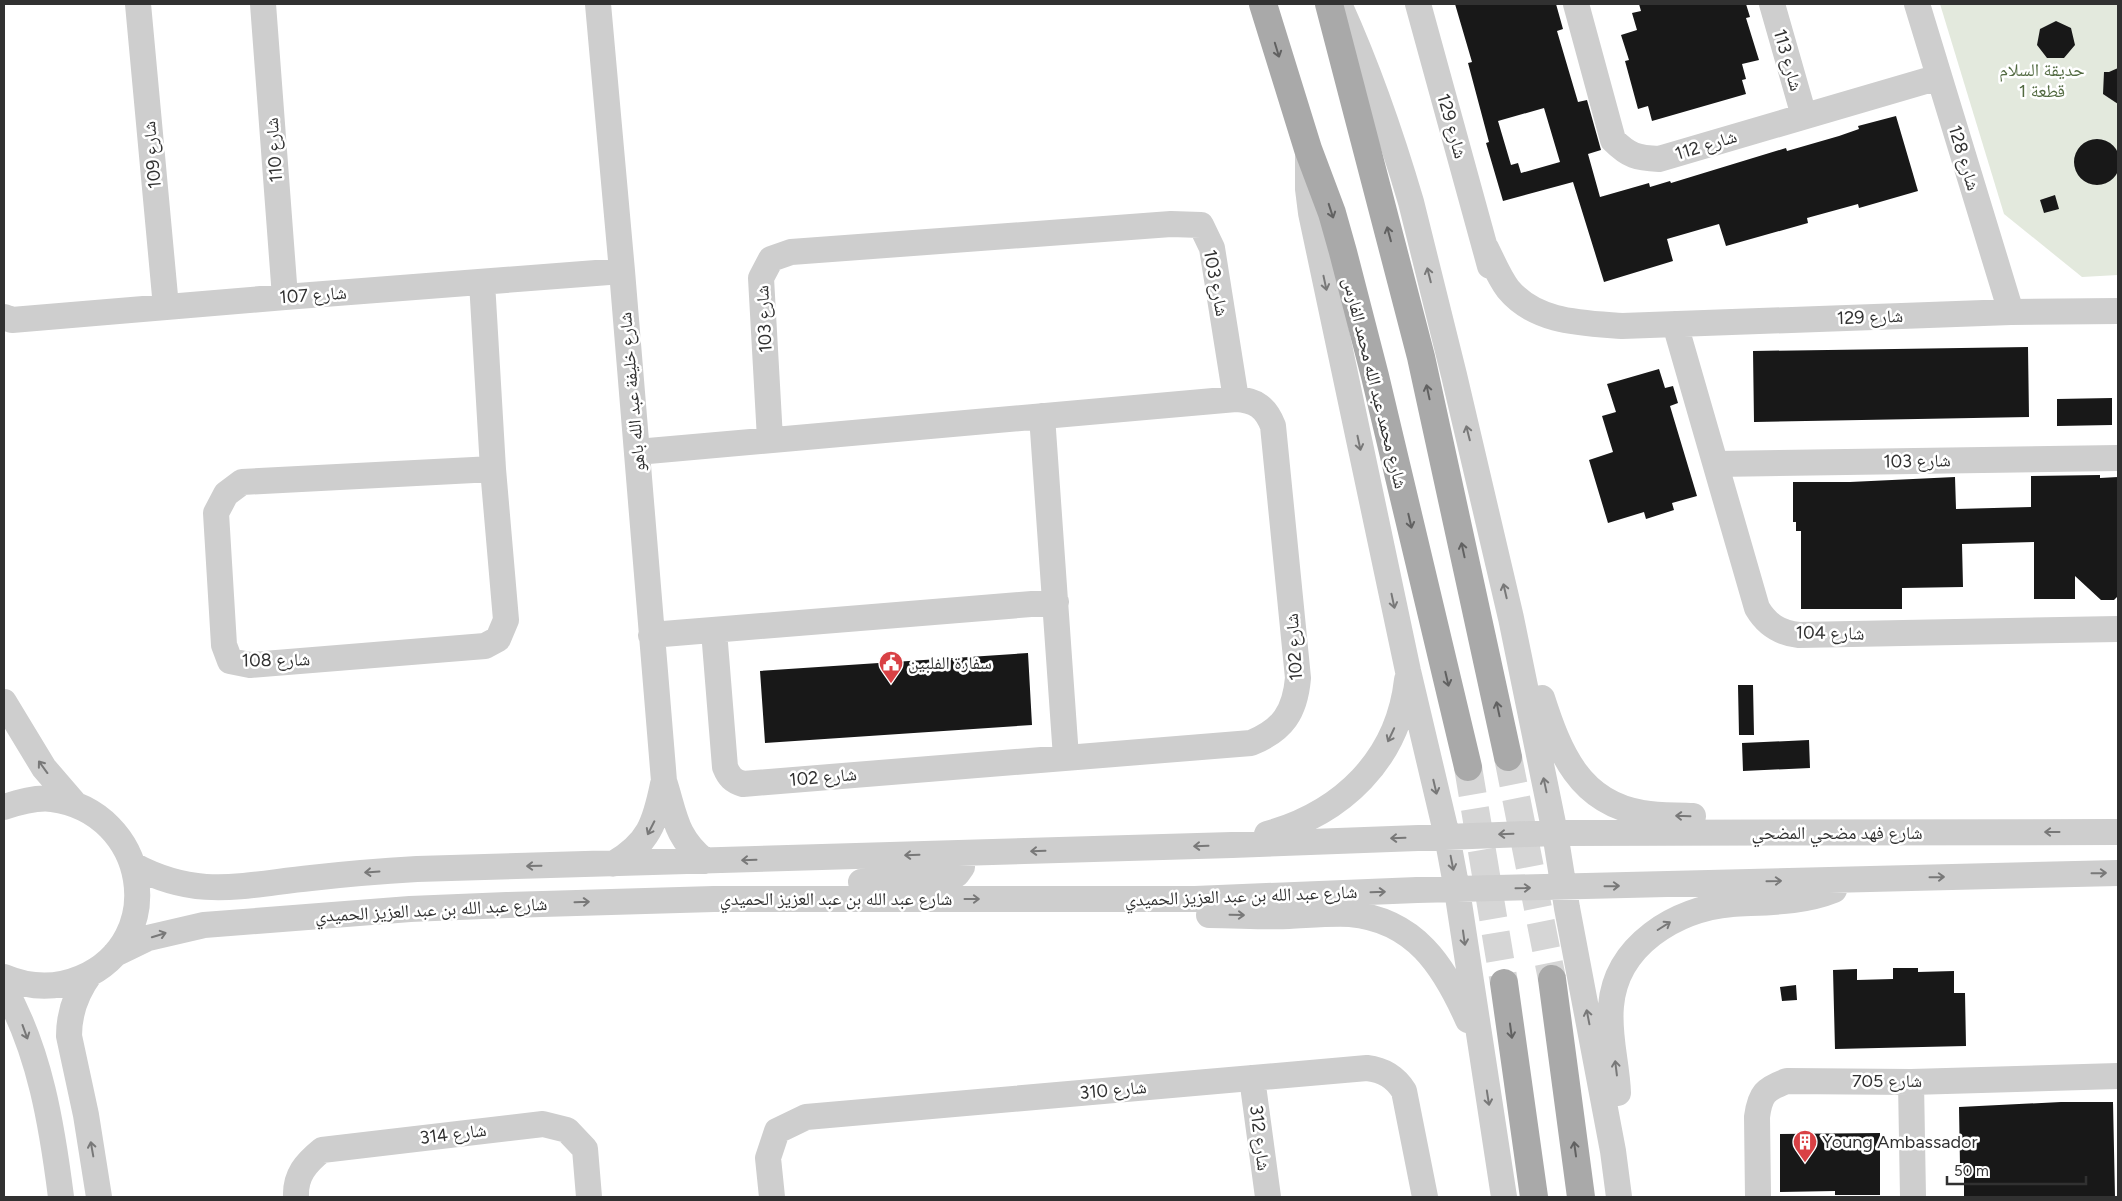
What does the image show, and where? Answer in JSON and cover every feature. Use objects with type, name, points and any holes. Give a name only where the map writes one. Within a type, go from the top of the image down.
[{"type":"main road","name":"شارع محمد عبد الله محمد الفارس","points":[[1263,4],[1308,149],[1332,213],[1348,272],[1375,376],[1468,767]]},
{"type":"main road","points":[[1329,4],[1421,357],[1508,757]]},
{"type":"main road","points":[[1552,979],[1581,1197]]},
{"type":"main road","points":[[1504,983],[1534,1197]]},
{"type":"street","name":"شارع 109","points":[[138,4],[166,307]]},
{"type":"street","name":"شارع 110","points":[[263,4],[285,296]]},
{"type":"street","name":"شارع خليفة عبد الله باهو","points":[[598,4],[664,781],[679,832],[690,848],[705,861]]},
{"type":"street","points":[[1339,4],[1384,117],[1411,202],[1454,374],[1511,618],[1555,832],[1563,887],[1614,1151],[1618,1197]]},
{"type":"street","name":"شارع 129","points":[[1418,4],[1486,248],[1492,278],[1498,291],[1514,314],[1525,323],[1549,334],[1562,336],[1588,335],[1622,326],[2011,312],[2118,311]]},
{"type":"street","name":"شارع 112","points":[[1576,4],[1613,140],[1626,153],[1641,158],[1659,159],[1939,77]]},
{"type":"street","name":"شارع 113","points":[[1772,4],[1804,116]]},
{"type":"street","name":"شارع 128","points":[[1917,4],[2011,312]]},
{"type":"street","points":[[1308,149],[1308,189],[1311,213],[1408,671],[1447,836],[1504,1197]]},
{"type":"street","name":"شارع 103","points":[[770,439],[761,278],[770,259],[790,252],[1171,224],[1201,225],[1212,248],[1236,399]]},
{"type":"street","name":"شارع 107","points":[[4,317],[12,320],[285,296],[622,271]]},
{"type":"street","name":"شارع 108","points":[[482,282],[493,468],[506,620],[498,639],[485,646],[250,665],[230,660],[224,645],[216,513],[226,494],[242,482],[493,468]]},
{"type":"street","name":"شارع 104","points":[[1675,324],[1758,608],[1768,622],[1782,632],[1799,635],[2118,629]]},
{"type":"street","points":[[637,452],[1236,399]]},
{"type":"street","name":"شارع 102","points":[[714,631],[725,767],[728,775],[735,781],[743,784],[1251,743],[1267,736],[1280,725],[1290,711],[1297,695],[1298,678],[1273,426],[1268,413],[1259,405],[1248,400],[1236,399]]},
{"type":"street","points":[[1042,416],[1066,757]]},
{"type":"street","name":"شارع 103","points":[[1716,464],[2118,458]]},
{"type":"street","points":[[651,635],[1056,602]]},
{"type":"street","points":[[1511,618],[1533,671],[1551,728],[1564,756],[1582,781],[1609,801],[1641,813],[1659,815],[1872,823],[1940,833]]},
{"type":"street","points":[[1232,845],[1308,820],[1337,802],[1358,784],[1384,750],[1393,732],[1406,692],[1408,671]]},
{"type":"street","points":[[4,702],[44,768],[75,804]]},
{"type":"street","name":"شارع خليفة عبد الله باهو","points":[[613,864],[637,847],[651,828],[664,781]]},
{"type":"street","points":[[4,807],[26,800],[50,799],[75,804],[97,815],[115,832],[129,852],[138,895],[134,916],[127,936],[115,954],[90,974],[67,984],[43,987],[18,983],[4,977]]},
{"type":"street","points":[[133,865],[167,881],[204,888],[223,888],[338,874],[417,869],[1232,845],[1555,832]]},
{"type":"street","name":"شارع فهد مضحي المضحي","points":[[1555,832],[2118,832]]},
{"type":"street","points":[[714,898],[796,886],[949,878],[957,874],[962,867],[960,853]]},
{"type":"street","points":[[1563,887],[2118,873]]},
{"type":"street","points":[[1614,1151],[1618,1097],[1610,1006],[1618,977],[1632,954],[1660,928],[1693,912],[1712,906],[1804,898],[1828,892],[1860,879]]},
{"type":"street","name":"شارع عبد الله بن عبد العزيز الحميدي","points":[[115,954],[140,942],[166,933],[213,924],[420,908],[714,898],[1195,899],[1563,887]]},
{"type":"street","points":[[1085,899],[1164,912],[1288,916],[1334,914],[1365,916],[1394,926],[1420,943],[1440,966],[1459,1000],[1480,1049]]},
{"type":"street","points":[[90,974],[76,997],[70,1016],[70,1036],[86,1116],[99,1197]]},
{"type":"street","points":[[4,988],[22,1024],[37,1070],[62,1197]]},
{"type":"street","name":"شارع 310","points":[[772,1197],[768,1158],[777,1131],[806,1117],[1367,1068],[1385,1072],[1393,1077],[1404,1091],[1425,1197]]},
{"type":"street","name":"شارع 705","points":[[1758,1197],[1757,1117],[1763,1093],[1773,1086],[1787,1081],[1912,1082],[2118,1076]]},
{"type":"street","name":"شارع 312","points":[[1252,1078],[1268,1197]]},
{"type":"street","points":[[1912,1082],[1913,1197]]},
{"type":"street","name":"شارع 314","points":[[296,1197],[296,1188],[304,1164],[322,1150],[543,1124],[567,1130],[585,1149],[589,1197]]},
{"type":"green space","name":"حديقة السلام قطعة 1","points":[[1940,4],[2118,4],[2118,275],[2082,277],[2004,214]]},
{"type":"building","points":[[1455,4],[1556,4],[1563,29],[1557,31],[1578,102],[1587,100],[1601,150],[1588,154],[1600,197],[1649,183],[1650,187],[1670,181],[1671,183],[1786,148],[1787,151],[1839,136],[1859,129],[1858,126],[1896,116],[1918,191],[1859,208],[1858,204],[1807,218],[1808,223],[1726,246],[1719,224],[1667,239],[1673,261],[1604,282],[1573,182],[1503,201],[1486,143],[1489,142],[1468,63],[1472,62]],"holes":[[[1544,108],[1560,162],[1521,173],[1518,163],[1511,165],[1498,121]]]},
{"type":"building","points":[[1639,4],[1746,4],[1750,17],[1746,18],[1759,60],[1742,64],[1746,79],[1742,80],[1746,94],[1652,121],[1648,106],[1638,109],[1625,61],[1629,60],[1621,35],[1637,30],[1632,13],[1641,11]]},
{"type":"building","points":[[2056,21],[2071,28],[2075,45],[2064,58],[2047,58],[2037,45],[2040,29]]},
{"type":"building","points":[[2118,68],[2118,104],[2103,94],[2104,72]]},
{"type":"building","points":[[2092,139],[2102,139],[2116,149],[2120,162],[2116,175],[2110,181],[2102,185],[2092,185],[2078,175],[2074,167],[2074,157],[2084,143]]},
{"type":"building","points":[[2055,195],[2059,209],[2044,213],[2040,200]]},
{"type":"building","points":[[2028,347],[2029,417],[1754,422],[1753,351]]},
{"type":"building","points":[[1659,369],[1665,388],[1673,386],[1678,403],[1670,406],[1697,496],[1672,503],[1674,510],[1646,519],[1644,512],[1608,523],[1589,460],[1613,452],[1602,416],[1616,412],[1607,384]]},
{"type":"building","points":[[2112,398],[2112,425],[2057,426],[2057,399]]},
{"type":"building","points":[[2100,475],[2100,478],[2118,477],[2118,596],[2114,600],[2101,600],[2075,576],[2075,599],[2034,599],[2034,542],[1962,544],[1963,587],[1902,588],[1902,609],[1801,609],[1801,531],[1796,531],[1796,522],[1793,522],[1793,482],[1850,482],[1955,477],[1956,509],[2031,507],[2031,476]]},
{"type":"building","points":[[1028,653],[1032,725],[765,743],[760,671]]},
{"type":"building","points":[[1738,685],[1753,685],[1754,735],[1739,735]]},
{"type":"building","points":[[1809,740],[1810,768],[1743,771],[1742,743]]},
{"type":"building","points":[[1893,968],[1918,968],[1918,972],[1954,971],[1954,993],[1965,993],[1966,1046],[1835,1049],[1833,970],[1857,969],[1857,980],[1893,979]]},
{"type":"building","points":[[1796,985],[1797,1000],[1782,1001],[1780,987]]},
{"type":"building","points":[[2061,1102],[2113,1102],[2115,1197],[1964,1197],[1964,1166],[1960,1166],[1959,1107]]},
{"type":"building","points":[[1880,1133],[1880,1195],[1835,1195],[1835,1191],[1780,1192],[1780,1134]]},
{"type":"tunnel","points":[[1508,757],[1552,979]]},
{"type":"tunnel","points":[[1468,767],[1504,983]]},
{"type":"place","name":"سفارة الفلبين","points":[[891,684]]},
{"type":"place","name":"Young Ambassador","points":[[1805,1163]]}]
